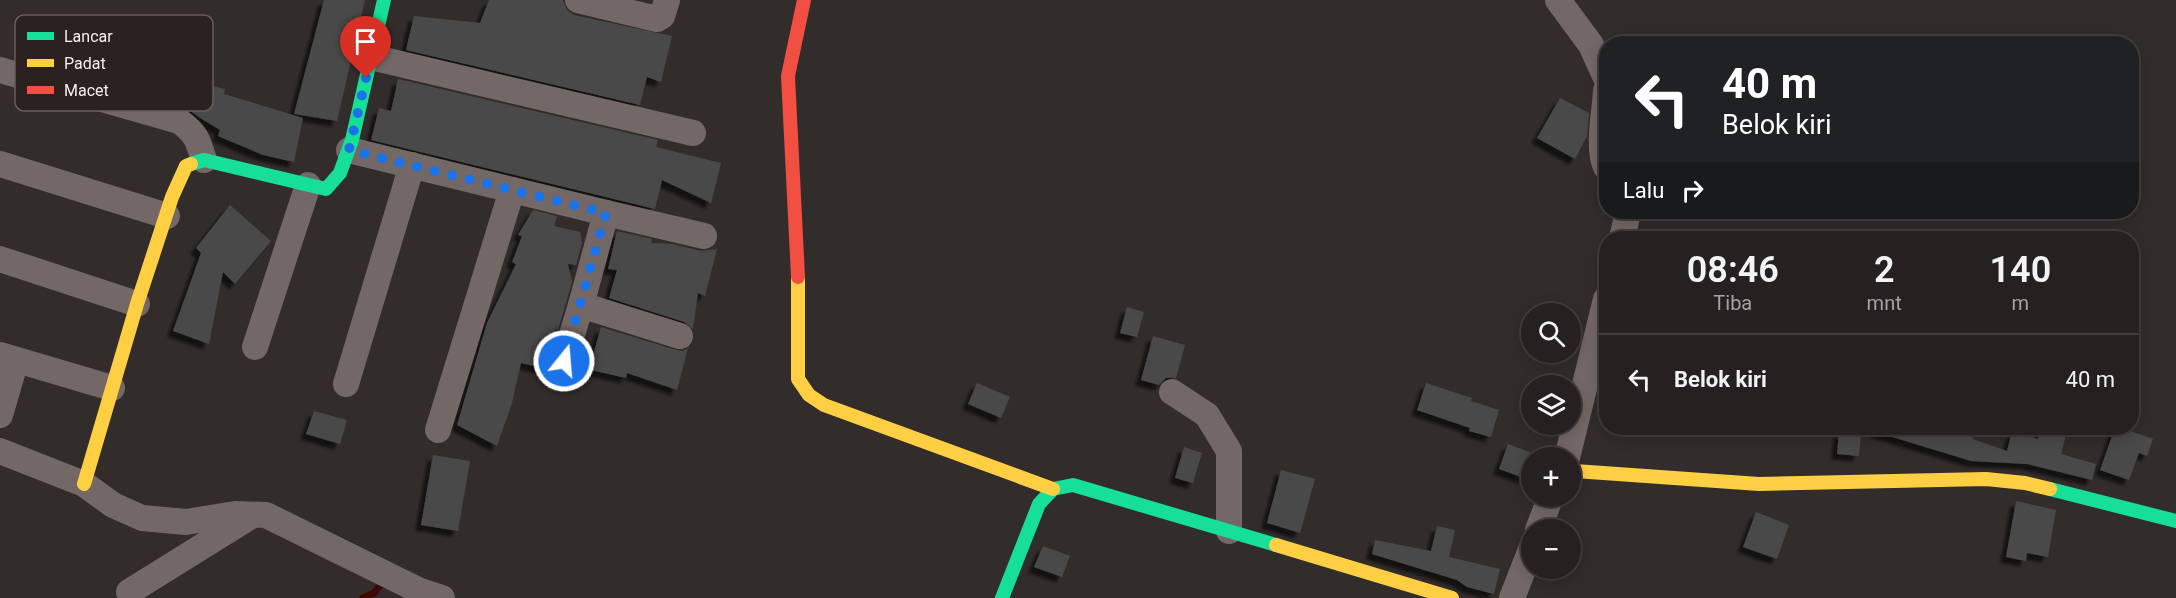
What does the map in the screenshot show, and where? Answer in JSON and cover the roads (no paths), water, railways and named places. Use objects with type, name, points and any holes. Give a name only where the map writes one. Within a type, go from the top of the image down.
[{"type":"street","points":[[84,484],[137,304],[172,197],[186,166],[204,159],[326,189],[340,173],[349,150],[384,0]]},
{"type":"street","points":[[578,0],[657,19],[662,16],[667,0]]},
{"type":"street","points":[[804,0],[788,76],[798,281],[798,379],[809,395],[824,405],[1053,489]]},
{"type":"street","points":[[1558,0],[1591,45],[1599,63]]},
{"type":"street","points":[[371,57],[693,133]]},
{"type":"street","points":[[0,70],[15,74]]},
{"type":"street","points":[[144,111],[179,121],[193,131],[204,159]]},
{"type":"street","points":[[349,150],[704,236]]},
{"type":"street","points":[[0,164],[167,216]]},
{"type":"street","points":[[346,384],[412,165]]},
{"type":"street","points":[[255,347],[308,185]]},
{"type":"street","points":[[438,429],[512,190]]},
{"type":"street","points":[[564,361],[606,213]]},
{"type":"street","points":[[0,259],[137,304]]},
{"type":"street","points":[[581,304],[680,336]]},
{"type":"street","points":[[1570,447],[1599,328]]},
{"type":"street","points":[[0,415],[8,357],[112,388]]},
{"type":"street","points":[[1172,392],[1207,415],[1229,451],[1229,531]]},
{"type":"street","points":[[0,452],[84,484],[113,505],[142,518],[186,522],[235,514],[266,515],[290,525],[423,596]]},
{"type":"street","points":[[1581,471],[1759,484],[1986,479],[2025,483],[2176,521]]},
{"type":"street","points":[[1002,598],[1039,504],[1053,489],[1073,484],[1452,598]]},
{"type":"street","points":[[129,592],[253,515]]},
{"type":"street","points":[[1512,598],[1521,575]]},
{"type":"waterway","points":[[363,598],[374,593],[385,579]]}]
